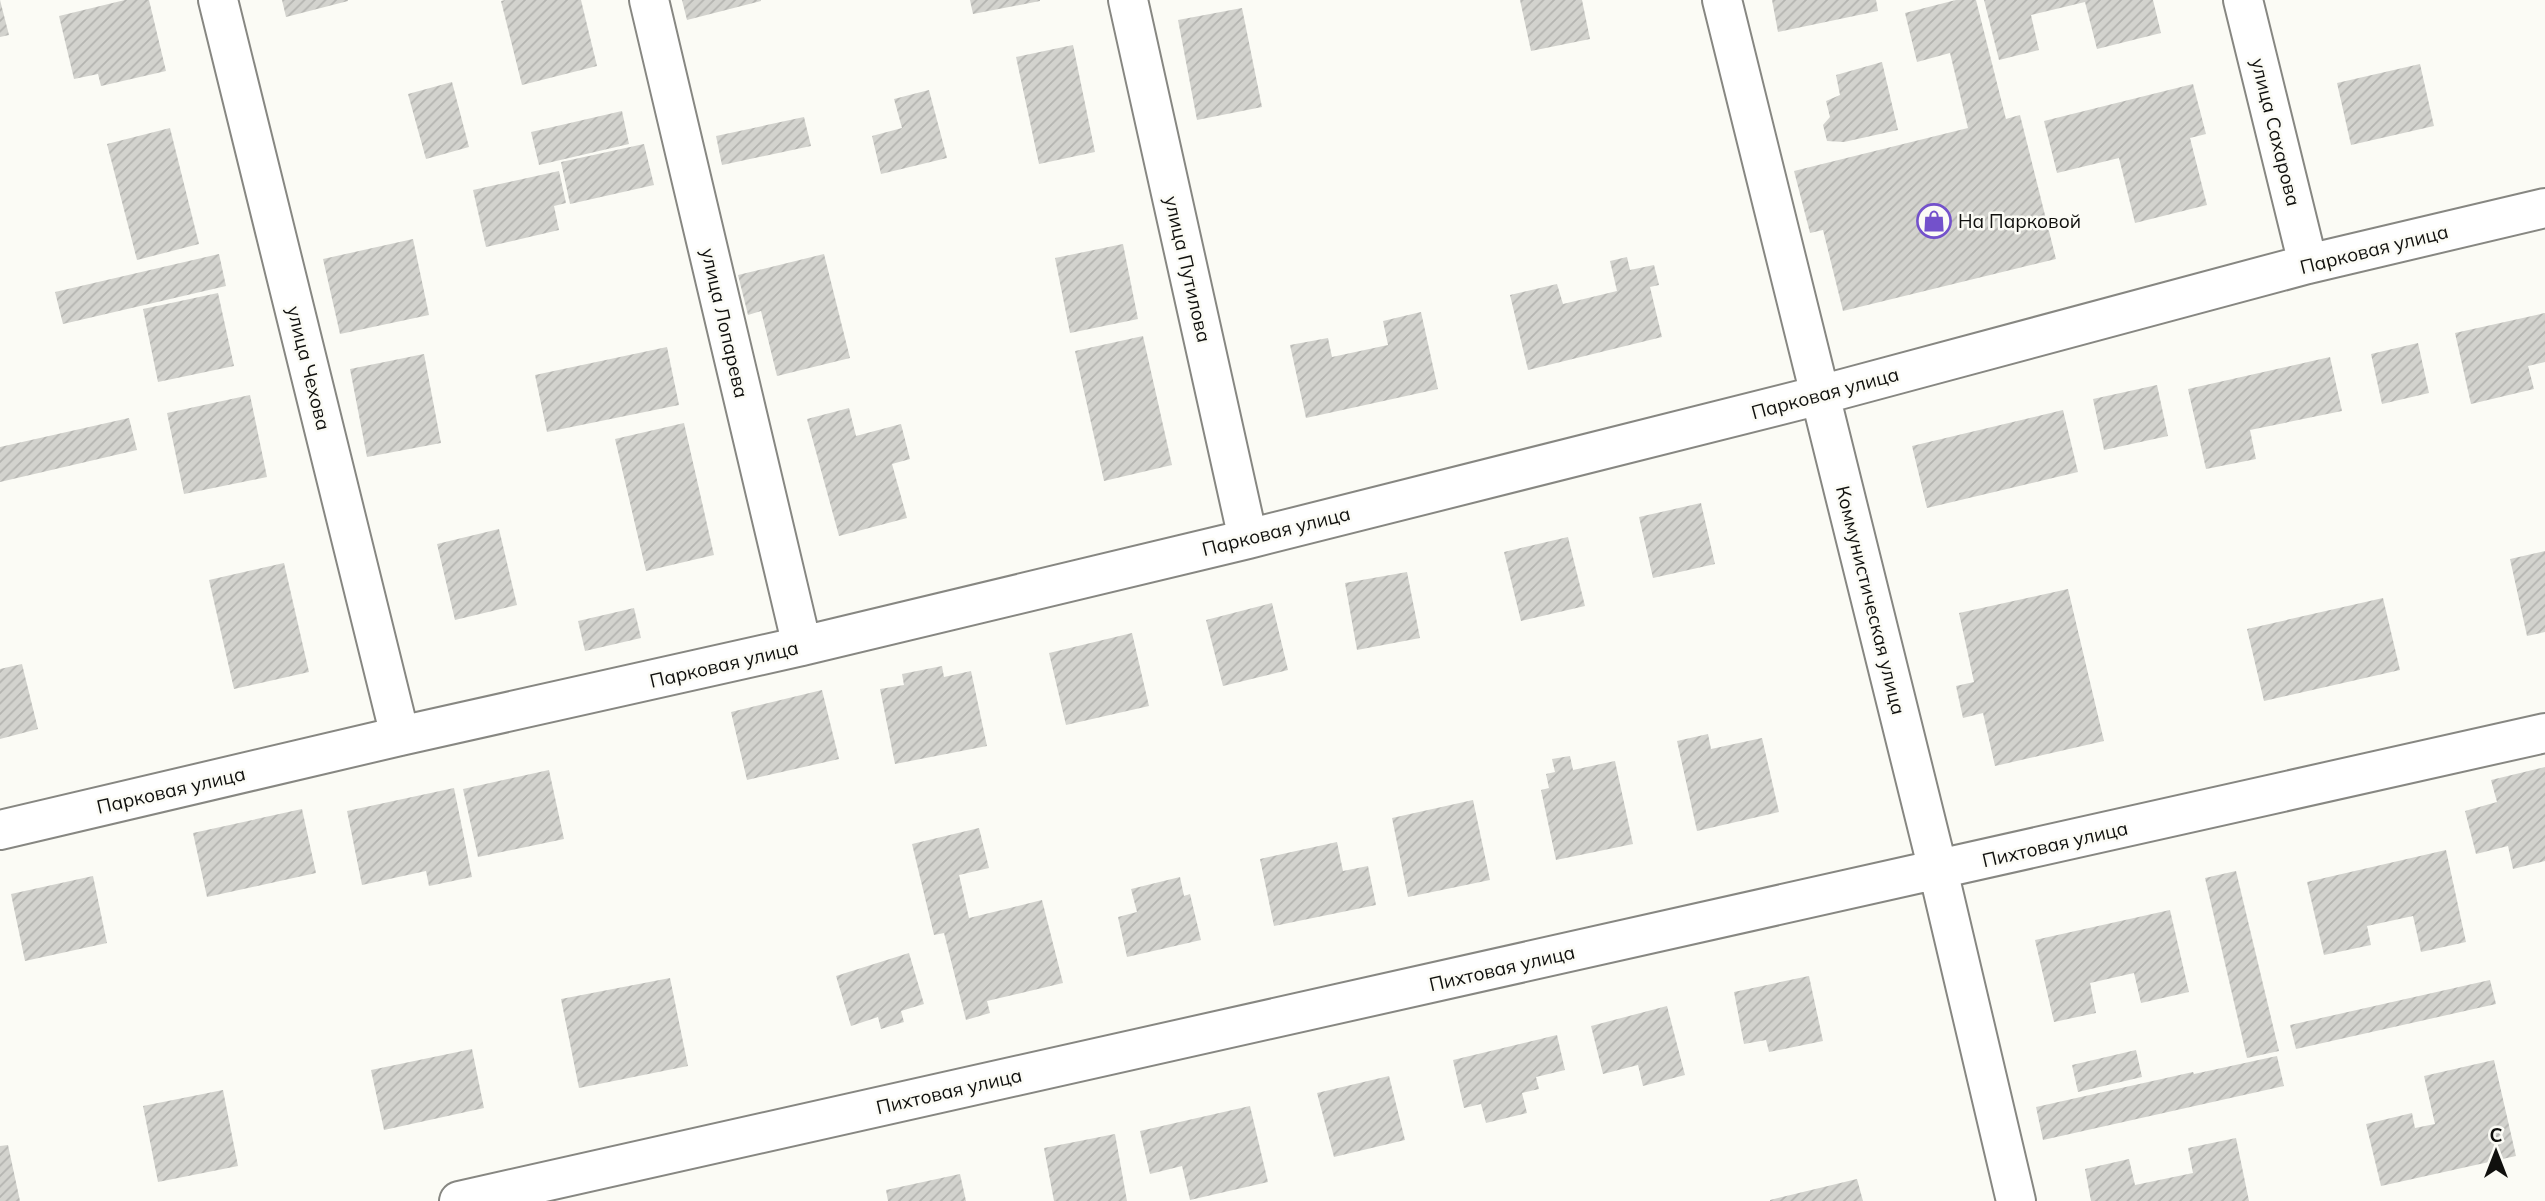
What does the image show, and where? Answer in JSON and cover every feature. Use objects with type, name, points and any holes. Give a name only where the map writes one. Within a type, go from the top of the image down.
[{"type":"street","name":"улица Чехова","points":[[218,0],[400,736]]},
{"type":"street","name":"улица Лопарева","points":[[649,0],[802,646]]},
{"type":"street","name":"улица Путилова","points":[[1128,0],[1248,539]]},
{"type":"street","name":"Коммунистическая улица","points":[[1722,0],[1938,870],[2016,1201]]},
{"type":"street","name":"улица Сахарова","points":[[2243,0],[2308,264]]},
{"type":"street","name":"Парковая улица","points":[[0,830],[400,736],[802,646],[1248,539],[1820,395],[2308,264],[2545,208]]},
{"type":"street","name":"Пихтовая улица","points":[[459,1201],[2545,733]]},
{"type":"building","points":[[0,0],[9,35],[0,37]]},
{"type":"building","points":[[125,0],[149,0],[166,71],[101,86],[98,74],[74,79],[59,16]]},
{"type":"building","points":[[282,0],[348,0],[348,1],[286,17]]},
{"type":"building","points":[[581,0],[597,66],[522,85],[501,1]]},
{"type":"building","points":[[682,0],[761,0],[761,1],[687,20]]},
{"type":"building","points":[[970,0],[1040,0],[1040,1],[973,14]]},
{"type":"building","points":[[1520,0],[1582,0],[1590,39],[1531,51]]},
{"type":"building","points":[[1772,0],[1876,0],[1878,11],[1778,32]]},
{"type":"building","points":[[1956,0],[1976,0],[2006,119],[2020,115],[2056,259],[1843,311],[1823,230],[1810,233],[1794,171],[1968,128],[1950,53],[1917,62],[1905,13]]},
{"type":"building","points":[[1984,0],[2153,0],[2161,33],[2097,49],[2085,2],[2031,15],[2039,50],[1999,60]]},
{"type":"building","points":[[1242,8],[1262,107],[1197,120],[1178,20]]},
{"type":"building","points":[[1073,45],[1095,152],[1039,164],[1016,57]]},
{"type":"building","points":[[1882,62],[1898,130],[1844,142],[1827,141],[1823,125],[1830,117],[1826,101],[1840,95],[1836,75]]},
{"type":"building","points":[[2420,64],[2434,126],[2351,145],[2337,83]]},
{"type":"building","points":[[452,82],[469,147],[426,159],[408,94]]},
{"type":"building","points":[[2193,84],[2206,134],[2190,138],[2207,205],[2135,223],[2119,158],[2057,173],[2044,121]]},
{"type":"building","points":[[929,90],[947,158],[881,174],[872,136],[902,128],[894,99]]},
{"type":"building","points":[[622,111],[629,144],[539,165],[531,132]]},
{"type":"building","points":[[804,117],[811,146],[722,165],[716,136]]},
{"type":"building","points":[[170,128],[199,244],[137,260],[107,144]]},
{"type":"building","points":[[644,144],[654,185],[570,204],[561,162]]},
{"type":"building","points":[[559,171],[566,203],[554,206],[559,230],[486,247],[473,190]]},
{"type":"building","points":[[413,239],[429,315],[340,334],[323,259]]},
{"type":"building","points":[[1123,244],[1138,319],[1070,333],[1055,258]]},
{"type":"building","points":[[219,254],[226,286],[63,324],[55,292]]},
{"type":"building","points":[[824,254],[850,358],[777,376],[761,311],[748,315],[738,275]]},
{"type":"building","points":[[1627,257],[1630,270],[1654,265],[1659,285],[1650,287],[1662,337],[1528,370],[1510,295],[1557,284],[1563,304],[1617,291],[1610,261]]},
{"type":"building","points":[[218,293],[234,366],[158,382],[143,309]]},
{"type":"building","points":[[1421,312],[1438,389],[1306,418],[1290,345],[1328,338],[1332,357],[1388,345],[1383,321]]},
{"type":"building","points":[[2545,313],[2545,362],[2528,366],[2534,389],[2471,404],[2455,333]]},
{"type":"building","points":[[1143,336],[1172,465],[1104,481],[1075,351]]},
{"type":"building","points":[[2418,343],[2429,393],[2382,404],[2371,354]]},
{"type":"building","points":[[667,347],[679,405],[547,432],[535,375]]},
{"type":"building","points":[[424,354],[441,443],[367,457],[350,369]]},
{"type":"building","points":[[2330,357],[2342,411],[2250,430],[2256,459],[2206,469],[2188,389]]},
{"type":"building","points":[[2157,385],[2168,436],[2104,450],[2093,399]]},
{"type":"building","points":[[250,395],[267,477],[184,494],[167,413]]},
{"type":"building","points":[[849,408],[856,436],[901,424],[910,459],[892,464],[907,518],[839,536],[807,419]]},
{"type":"building","points":[[2063,410],[2078,472],[1927,508],[1912,446]]},
{"type":"building","points":[[129,418],[137,450],[0,482],[0,447]]},
{"type":"building","points":[[684,423],[714,555],[646,571],[615,439]]},
{"type":"building","points":[[1701,503],[1715,564],[1653,578],[1639,517]]},
{"type":"building","points":[[499,529],[517,605],[455,620],[437,544]]},
{"type":"building","points":[[1568,537],[1585,606],[1521,621],[1504,552]]},
{"type":"building","points":[[2545,551],[2545,632],[2527,636],[2510,559]]},
{"type":"building","points":[[284,563],[309,672],[234,689],[209,580]]},
{"type":"building","points":[[1407,572],[1420,638],[1357,650],[1345,583]]},
{"type":"building","points":[[2068,589],[2104,741],[1995,766],[1983,713],[1963,718],[1956,686],[1974,682],[1959,613]]},
{"type":"building","points":[[2383,598],[2400,670],[2264,701],[2247,629]]},
{"type":"building","points":[[1272,603],[1288,670],[1223,686],[1206,620]]},
{"type":"building","points":[[634,608],[641,638],[585,651],[578,621]]},
{"type":"building","points":[[1132,633],[1149,706],[1066,725],[1049,653]]},
{"type":"building","points":[[22,664],[38,729],[0,739],[0,669]]},
{"type":"building","points":[[942,666],[944,677],[971,671],[987,746],[895,764],[880,689],[904,685],[902,674]]},
{"type":"building","points":[[822,690],[839,759],[747,780],[731,712]]},
{"type":"building","points":[[1708,734],[1711,749],[1762,738],[1779,812],[1697,831],[1677,741]]},
{"type":"building","points":[[1570,756],[1573,770],[1615,761],[1633,844],[1556,860],[1541,790],[1549,788],[1546,774],[1555,772],[1552,759]]},
{"type":"building","points":[[2545,767],[2545,861],[2513,869],[2508,846],[2476,854],[2465,811],[2497,802],[2491,780]]},
{"type":"building","points":[[549,770],[564,839],[478,857],[463,789]]},
{"type":"building","points":[[454,788],[472,877],[429,886],[426,871],[362,885],[347,811]]},
{"type":"building","points":[[1473,800],[1490,880],[1408,897],[1392,818]]},
{"type":"building","points":[[302,809],[316,873],[207,897],[193,833]]},
{"type":"building","points":[[979,828],[989,868],[959,875],[969,918],[1042,900],[1063,983],[987,1001],[990,1013],[966,1020],[944,933],[934,935],[912,844]]},
{"type":"building","points":[[1337,842],[1343,871],[1368,866],[1376,905],[1274,926],[1260,859]]},
{"type":"building","points":[[2446,850],[2466,942],[2421,952],[2413,916],[2367,926],[2371,945],[2324,955],[2307,882]]},
{"type":"building","points":[[2236,871],[2279,1051],[2247,1058],[2205,878]]},
{"type":"building","points":[[93,876],[107,943],[25,961],[11,894]]},
{"type":"building","points":[[1180,877],[1184,896],[1190,894],[1201,940],[1127,957],[1118,917],[1137,912],[1131,889]]},
{"type":"building","points":[[2170,910],[2189,992],[2141,1003],[2134,973],[2090,983],[2096,1013],[2054,1022],[2035,940]]},
{"type":"building","points":[[909,953],[924,1004],[901,1011],[904,1022],[881,1029],[878,1017],[851,1026],[836,976]]},
{"type":"building","points":[[1809,976],[1823,1041],[1769,1052],[1766,1040],[1744,1044],[1734,992]]},
{"type":"building","points":[[670,978],[688,1066],[579,1088],[561,999]]},
{"type":"building","points":[[2490,980],[2496,1004],[2296,1049],[2290,1025]]},
{"type":"building","points":[[1667,1006],[1685,1075],[1643,1086],[1638,1065],[1603,1074],[1591,1026]]},
{"type":"building","points":[[1557,1035],[1565,1070],[1536,1077],[1539,1089],[1522,1093],[1527,1113],[1486,1123],[1481,1104],[1464,1108],[1453,1060]]},
{"type":"building","points":[[472,1049],[484,1108],[384,1130],[371,1070]]},
{"type":"building","points":[[2136,1050],[2142,1077],[2078,1092],[2072,1065]]},
{"type":"building","points":[[2277,1056],[2284,1086],[2043,1140],[2036,1107]]},
{"type":"building","points":[[2494,1060],[2516,1156],[2381,1186],[2366,1124],[2412,1113],[2415,1128],[2435,1124],[2424,1076]]},
{"type":"building","points":[[1389,1076],[1405,1140],[1334,1157],[1317,1093]]},
{"type":"building","points":[[223,1090],[238,1166],[158,1182],[143,1106]]},
{"type":"building","points":[[1250,1106],[1268,1182],[1190,1200],[1182,1166],[1150,1174],[1140,1131]]},
{"type":"building","points":[[1115,1134],[1127,1201],[1054,1201],[1044,1148]]},
{"type":"building","points":[[2236,1138],[2249,1201],[2091,1201],[2085,1169],[2129,1159],[2135,1185],[2193,1173],[2188,1148]]},
{"type":"building","points":[[8,1145],[20,1201],[0,1201],[0,1146]]},
{"type":"building","points":[[960,1174],[966,1201],[888,1201],[886,1190]]},
{"type":"building","points":[[1857,1179],[1863,1201],[1770,1201],[1770,1200]]},
{"type":"place","name":"На Парковой","points":[[1934,221]]}]
